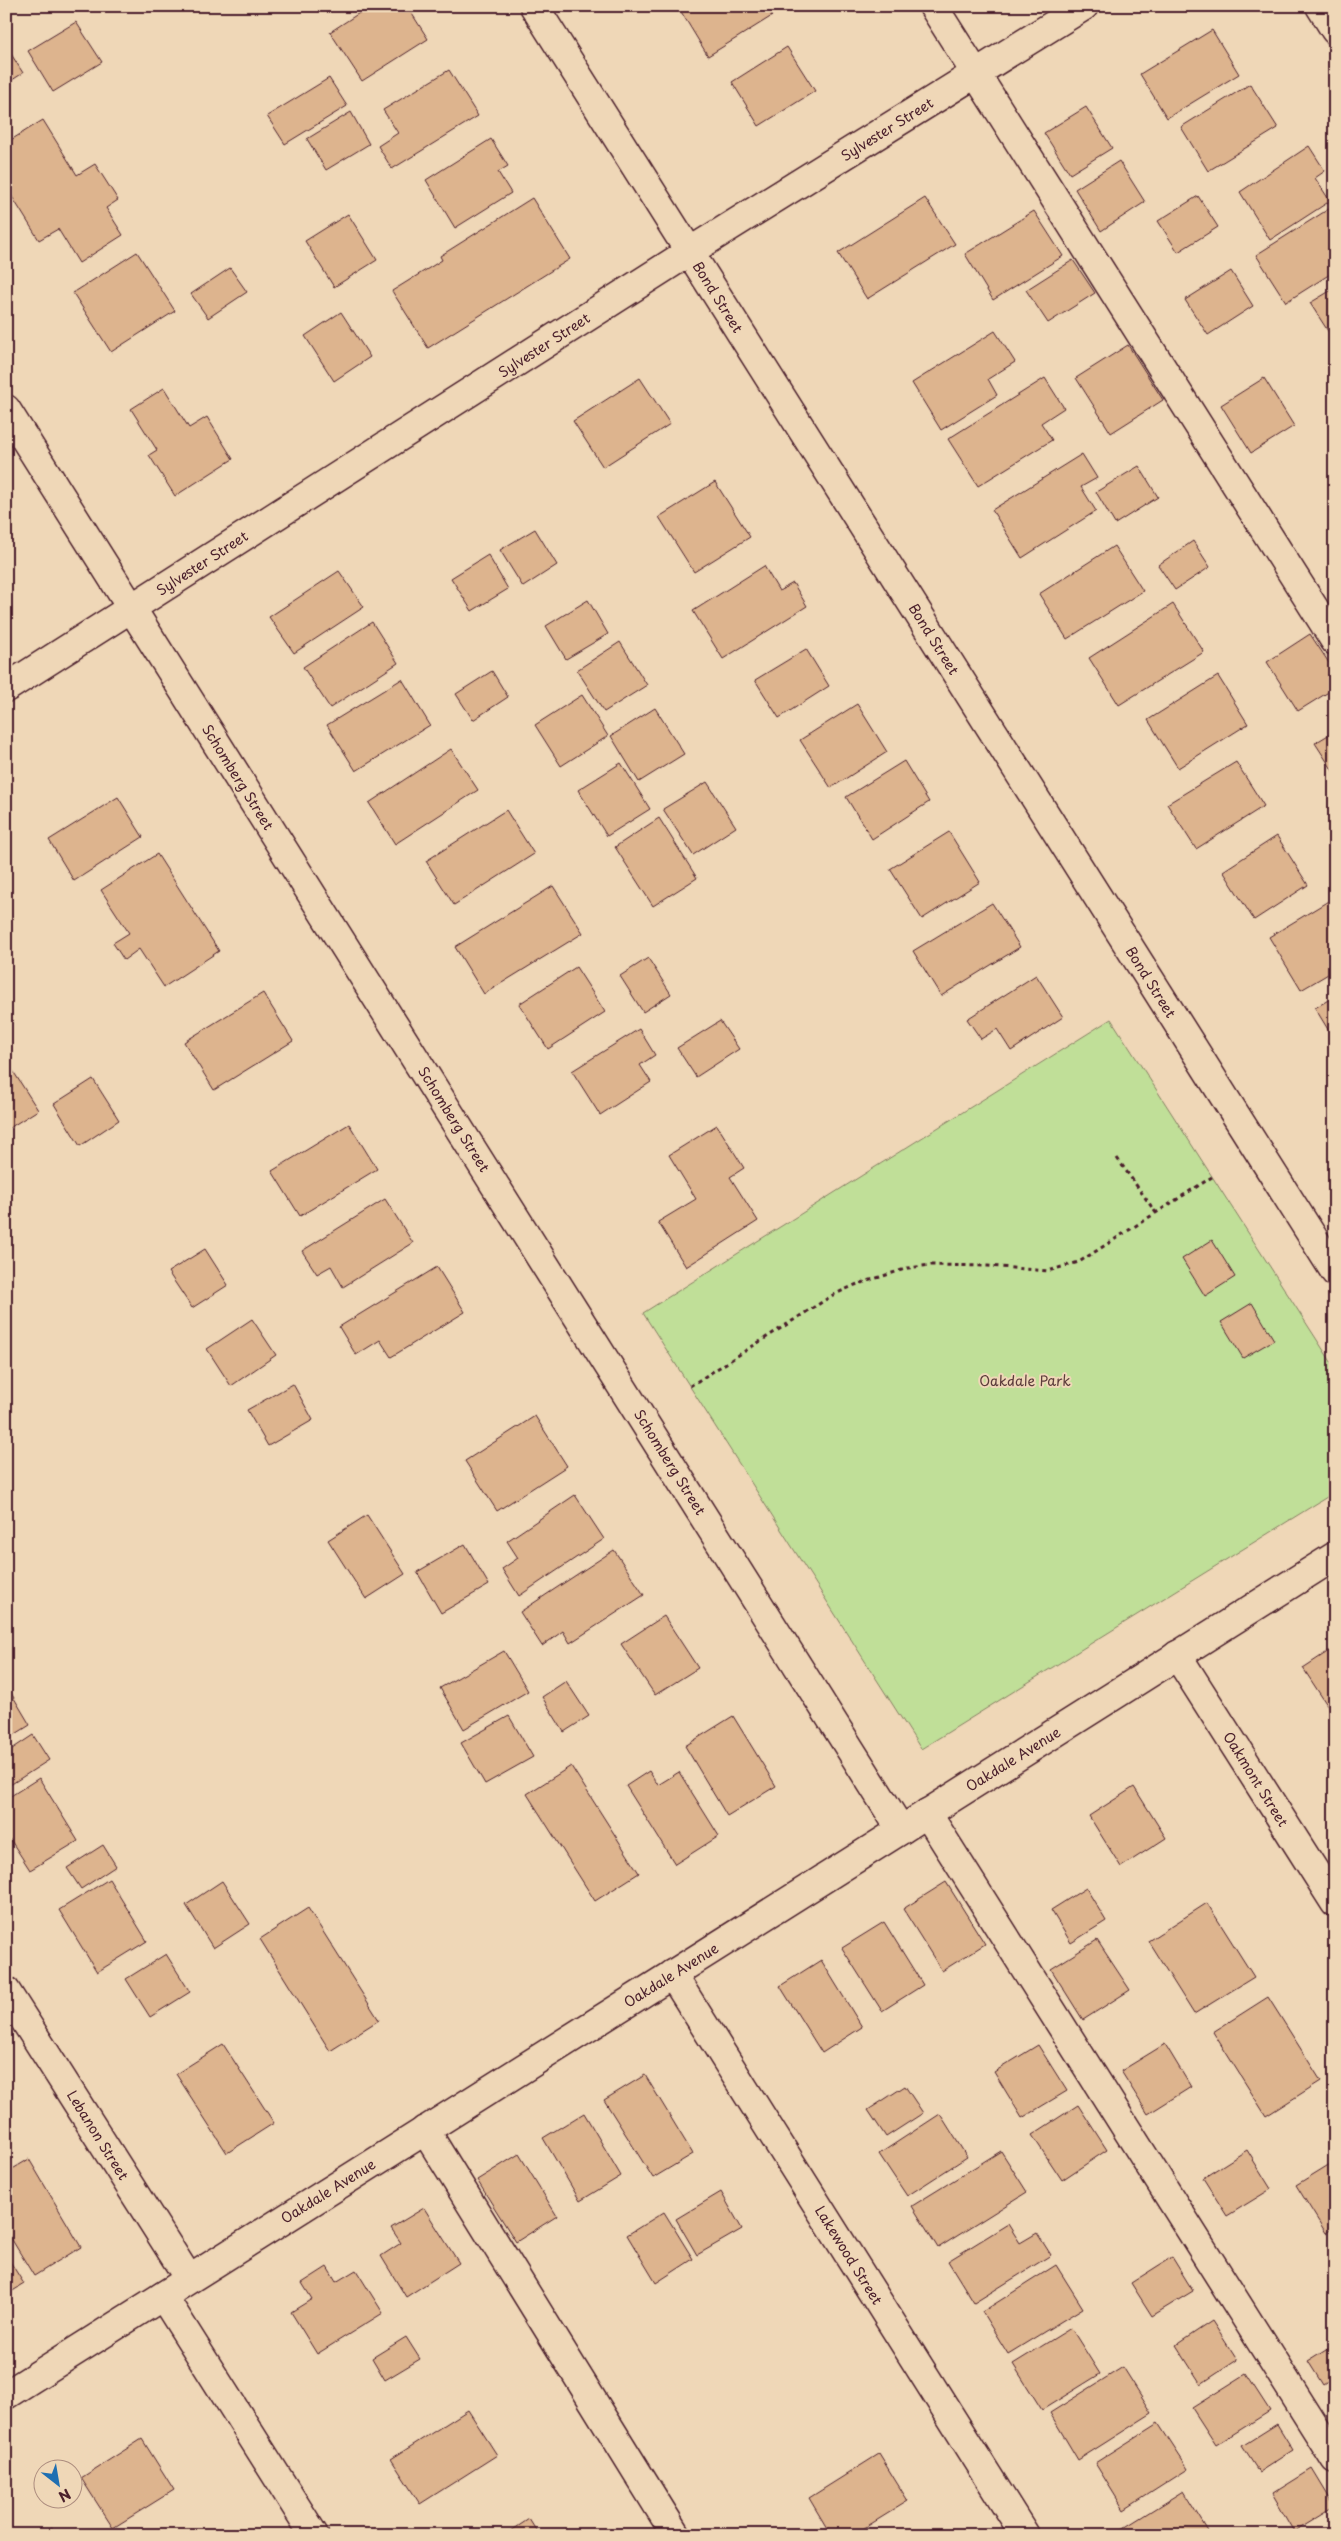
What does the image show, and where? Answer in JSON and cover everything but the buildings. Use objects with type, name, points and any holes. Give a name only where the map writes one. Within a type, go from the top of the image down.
[{"type":"street","name":"Bond Street","points":[[534,6],[1335,1272]]},
{"type":"street","points":[[933,6],[1335,641]]},
{"type":"street","name":"Sylvester Street","points":[[6,688],[689,252],[1084,6]]},
{"type":"street","points":[[1320,6],[1335,30]]},
{"type":"street","name":"Schomberg Street","points":[[6,409],[901,1830]]},
{"type":"street","name":"Oakdale Avenue","points":[[6,2395],[1335,1556]]},
{"type":"street","name":"Oakmont Street","points":[[1178,1655],[1335,1903]]},
{"type":"street","points":[[927,1813],[1335,2459]]},
{"type":"street","name":"Lakewood Street","points":[[672,1974],[1025,2535]]},
{"type":"street","name":"Lebanon Street","points":[[6,1991],[189,2279]]},
{"type":"street","points":[[425,2130],[676,2535]]},
{"type":"street","points":[[163,2296],[314,2535]]},
{"type":"path","points":[[1116,1158],[1156,1213]]},
{"type":"path","points":[[690,1386],[833,1295],[855,1285],[908,1268],[931,1265],[988,1266],[1048,1271],[1080,1262],[1212,1177]]},
{"type":"green space","name":"Oakdale Park","points":[[1111,1019],[1335,1368],[1335,1492],[921,1749],[643,1313]]}]
